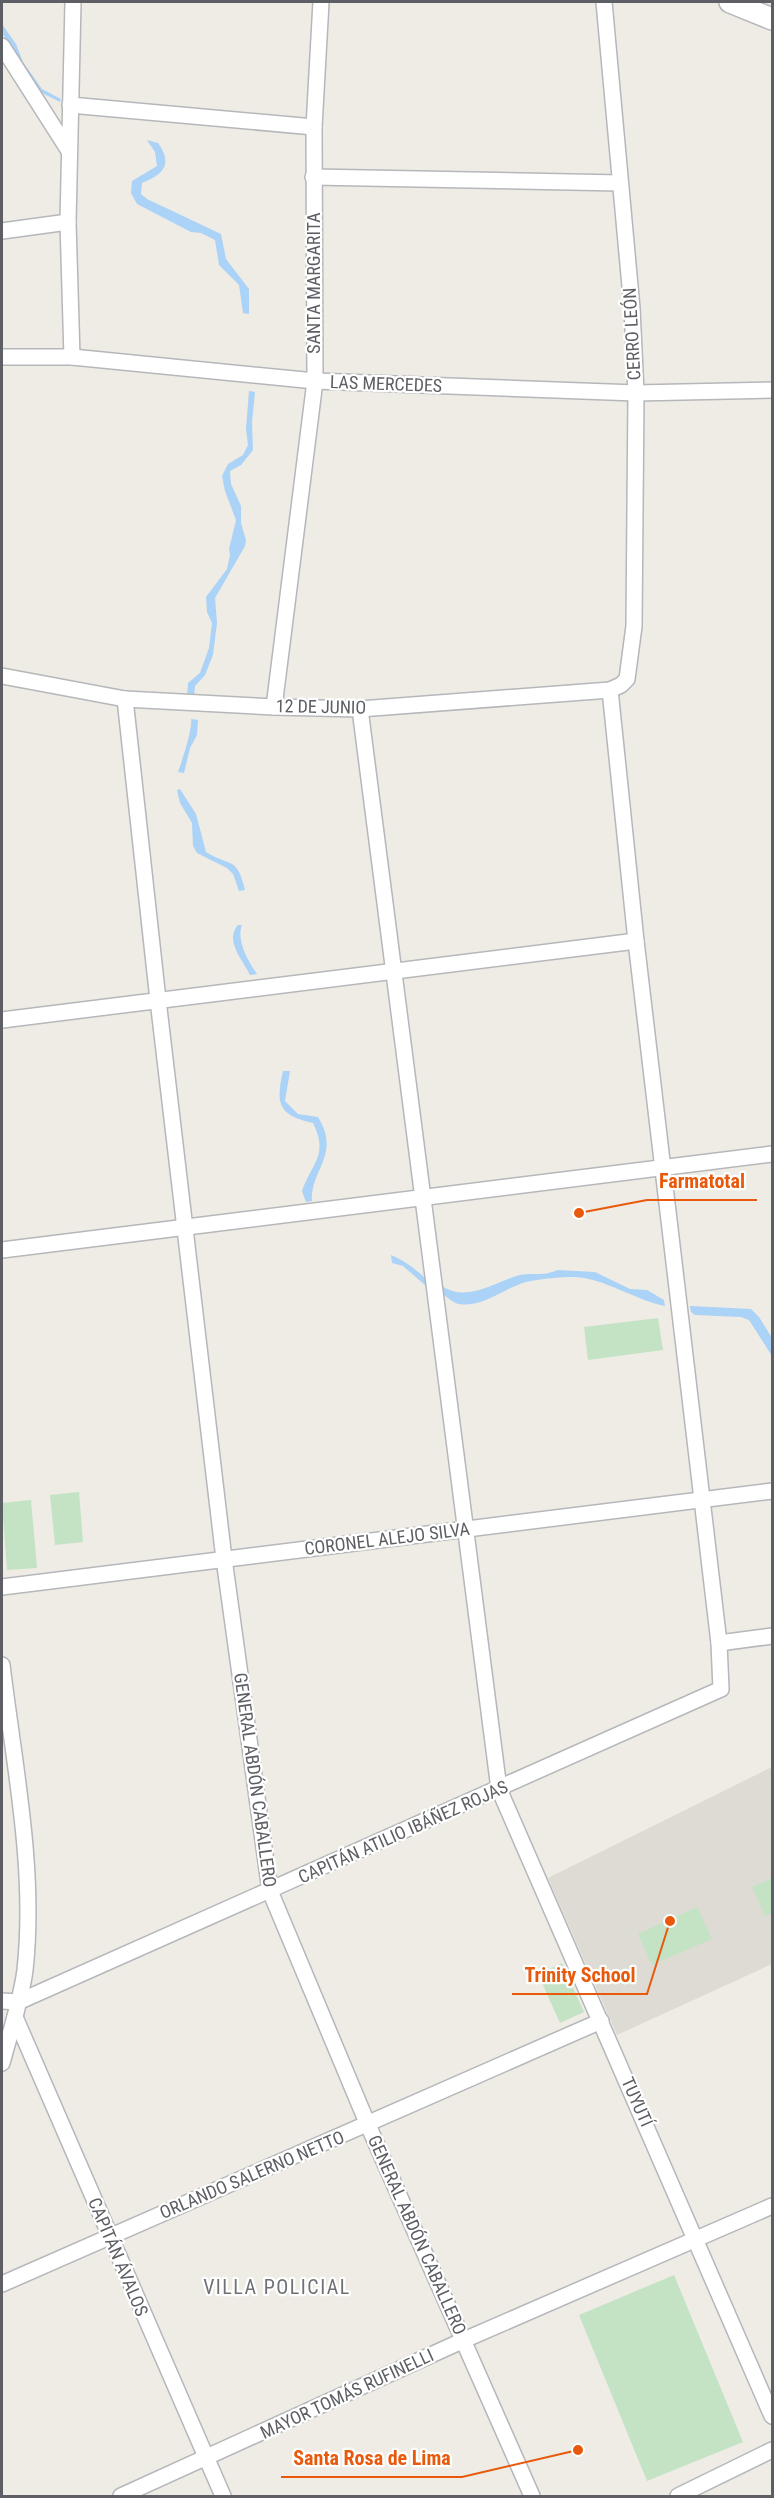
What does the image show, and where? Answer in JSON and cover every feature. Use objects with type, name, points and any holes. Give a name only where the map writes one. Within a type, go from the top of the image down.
[{"type":"main road","points":[[730,2],[772,19]]},
{"type":"street","points":[[72,357],[68,222],[74,2]]},
{"type":"street","name":"SANTA MARGARITA","points":[[274,707],[315,381],[313,177],[321,2]]},
{"type":"street","name":"CERRO LEÓN","points":[[604,2],[632,308],[636,393],[634,626],[627,679],[610,690]]},
{"type":"street","points":[[2,46],[69,151]]},
{"type":"street","points":[[70,105],[314,127]]},
{"type":"street","points":[[313,177],[620,183]]},
{"type":"street","points":[[2,231],[68,222]]},
{"type":"street","name":"LAS MERCEDES","points":[[2,357],[72,357],[315,381],[636,393],[772,390]]},
{"type":"street","name":"12 DE JUNIO","points":[[2,676],[125,699],[360,709],[610,690]]},
{"type":"street","points":[[610,690],[636,941],[719,1643],[772,1636]]},
{"type":"street","name":"GENERAL ABDÓN CABALLERO","points":[[125,699],[224,1559],[270,1891],[368,2125],[532,2496]]},
{"type":"street","name":"TUYUTÍ","points":[[360,709],[500,1789],[772,2416]]},
{"type":"street","points":[[2,1020],[636,941]]},
{"type":"street","points":[[2,1250],[772,1154]]},
{"type":"street","name":"CORONEL ALEJO SILVA","points":[[2,1587],[772,1491]]},
{"type":"street","name":"CAPITÁN ATILIO IBÁÑEZ ROJAS","points":[[16,2009],[270,1891],[721,1689],[719,1643]]},
{"type":"street","points":[[2,1665],[27,1868],[24,1971],[2,2063]]},
{"type":"street","points":[[2,2001],[16,2009]]},
{"type":"street","name":"CAPITÁN ÁVALOS","points":[[16,2009],[109,2236],[223,2496]]},
{"type":"street","name":"ORLANDO SALERNO NETTO","points":[[2,2284],[601,2021]]},
{"type":"street","name":"MAYOR TOMÁS RUFINELLI","points":[[120,2496],[206,2459],[464,2340],[772,2206]]},
{"type":"street","points":[[678,2496],[772,2450]]},
{"type":"shaded area","points":[[772,1767],[772,1964],[617,2035],[548,1878]]},
{"type":"green space","points":[[658,1318],[663,1350],[588,1360],[584,1327]]},
{"type":"green space","points":[[79,1492],[83,1542],[55,1545],[50,1495]]},
{"type":"green space","points":[[31,1500],[37,1568],[7,1570],[2,1503]]},
{"type":"green space","points":[[772,1878],[772,1913],[765,1916],[752,1887]]},
{"type":"green space","points":[[697,1907],[712,1939],[652,1965],[638,1934]]},
{"type":"green space","points":[[562,1963],[584,2012],[560,2023],[538,1974]]},
{"type":"green space","points":[[674,2275],[743,2442],[647,2481],[579,2315]]},
{"type":"water","points":[[2,24],[16,44],[23,62],[42,89],[61,99],[60,102],[40,92],[2,33]]},
{"type":"water","points":[[147,140],[158,143],[163,150],[165,163],[161,172],[142,183],[141,194],[221,234],[226,259],[249,289],[249,314],[243,313],[239,285],[219,265],[215,240],[201,233],[191,232],[137,204],[131,193],[132,181],[157,166],[155,152]]},
{"type":"water","points":[[249,391],[255,392],[252,422],[253,450],[241,465],[230,471],[231,484],[241,506],[245,546],[215,598],[217,623],[213,655],[205,675],[195,686],[194,697],[187,697],[188,683],[200,673],[209,648],[212,623],[207,612],[206,597],[227,569],[230,555],[229,549],[236,520],[222,476],[228,464],[243,455],[248,445],[246,429]]},
{"type":"water","points":[[191,719],[198,720],[197,735],[190,748],[184,773],[178,772],[189,737]]},
{"type":"water","points":[[180,789],[196,814],[206,852],[235,867],[239,871],[245,890],[239,891],[233,874],[227,868],[197,853],[193,846],[192,823],[180,803],[177,790]]},
{"type":"water","points":[[238,925],[242,925],[242,944],[257,974],[250,975],[236,950],[233,937]]},
{"type":"water","points":[[283,1071],[290,1071],[285,1101],[298,1114],[318,1117],[327,1142],[326,1152],[313,1189],[312,1201],[306,1202],[302,1191],[319,1151],[318,1134],[313,1123],[292,1116],[282,1106],[280,1092]]},
{"type":"water","points":[[391,1255],[421,1274],[425,1278],[425,1285],[403,1266],[392,1263]]},
{"type":"water","points":[[557,1270],[595,1272],[630,1289],[647,1290],[664,1300],[665,1306],[581,1277],[552,1278],[524,1283],[475,1304],[457,1303],[443,1295],[443,1287],[453,1291],[472,1292],[520,1275]]},
{"type":"water","points":[[690,1306],[751,1309],[772,1338],[772,1356],[749,1320],[741,1317],[695,1315],[691,1312]]},
{"type":"place","name":"Farmatotal","points":[[579,1213]]},
{"type":"place","name":"Trinity School","points":[[670,1921]]},
{"type":"place","name":"Santa Rosa de Lima","points":[[578,2450]]},
{"type":"district","name":"VILLA POLICIAL","points":[[277,2287]]}]
